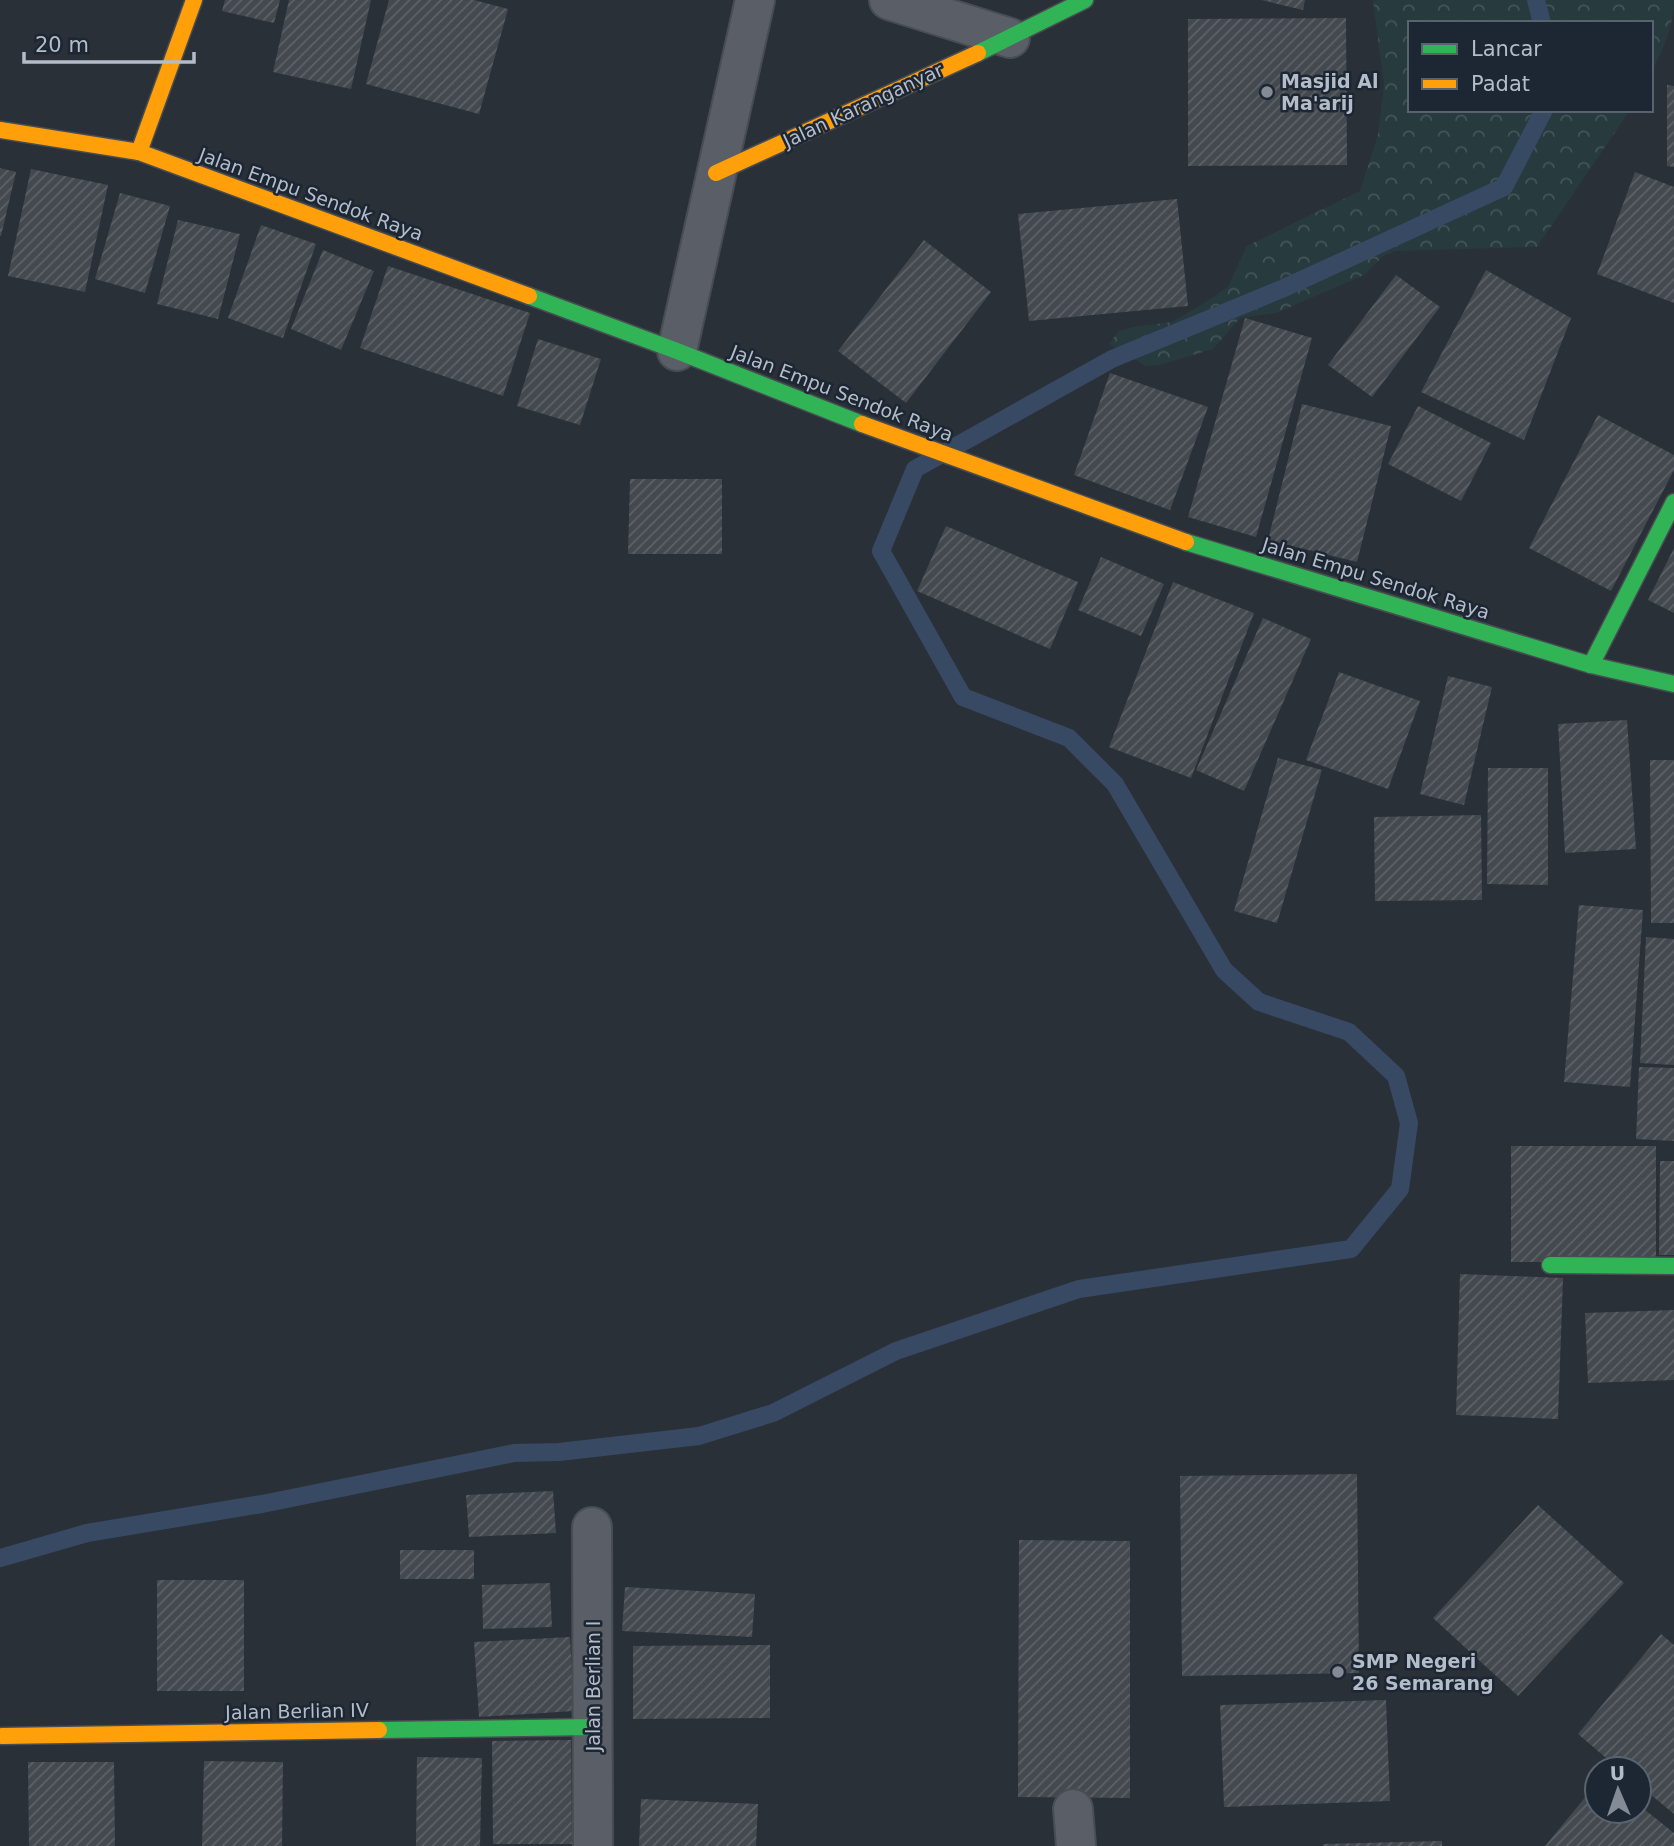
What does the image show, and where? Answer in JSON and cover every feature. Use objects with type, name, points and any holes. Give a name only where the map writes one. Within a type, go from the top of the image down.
[{"type":"main road","points":[[139,152],[194,0]]},
{"type":"main road","name":"Jalan Karanganyar","points":[[716,173],[1010,38],[1085,0]]},
{"type":"main road","name":"Jalan Empu Sendok Raya","points":[[0,130],[139,152],[677,351],[895,437],[1186,542],[1591,666],[1674,684]]},
{"type":"main road","points":[[1591,666],[1674,502]]},
{"type":"main road","points":[[1550,1265],[1674,1266]]},
{"type":"main road","name":"Jalan Berlian IV","points":[[2,1736],[593,1727]]},
{"type":"street","points":[[677,351],[755,0]]},
{"type":"street","points":[[889,0],[1010,38]]},
{"type":"street","name":"Jalan Berlian I","points":[[592,1527],[593,1846]]},
{"type":"green space","points":[[1373,0],[1674,0],[1667,37],[1653,69],[1653,21],[1408,21],[1408,112],[1629,112],[1537,247],[1395,251],[1383,256],[1364,275],[1276,313],[1240,318],[1213,349],[1159,365],[1146,366],[1109,344],[1119,331],[1172,322],[1206,302],[1228,287],[1247,246],[1360,191],[1378,135],[1384,85]]},
{"type":"building","points":[[225,0],[280,0],[274,23],[222,11]]},
{"type":"building","points":[[289,0],[371,0],[351,89],[273,72]]},
{"type":"building","points":[[389,0],[474,0],[508,9],[479,114],[366,84]]},
{"type":"building","points":[[1261,0],[1305,0],[1303,10]]},
{"type":"building","name":"Masjid Al Ma'arij","points":[[1346,18],[1347,165],[1188,166],[1188,19]]},
{"type":"building","points":[[1667,85],[1674,86],[1674,167],[1667,166]]},
{"type":"building","points":[[0,168],[16,172],[1,236],[0,236]]},
{"type":"building","points":[[31,169],[108,185],[85,292],[8,276]]},
{"type":"building","points":[[1635,172],[1674,187],[1674,303],[1597,274]]},
{"type":"building","points":[[120,193],[170,206],[145,293],[95,279]]},
{"type":"building","points":[[1177,199],[1188,306],[1029,321],[1018,214]]},
{"type":"building","points":[[178,220],[240,234],[218,319],[157,304]]},
{"type":"building","points":[[261,225],[316,244],[283,338],[228,318]]},
{"type":"building","points":[[924,240],[991,292],[906,403],[838,351]]},
{"type":"building","points":[[323,250],[374,271],[341,350],[291,329]]},
{"type":"building","points":[[388,266],[530,313],[503,396],[360,348]]},
{"type":"building","points":[[1486,270],[1571,318],[1524,440],[1421,392]]},
{"type":"building","points":[[1396,275],[1440,307],[1372,397],[1328,365]]},
{"type":"building","points":[[1245,318],[1312,338],[1256,537],[1188,517]]},
{"type":"building","points":[[538,339],[601,359],[580,425],[517,406]]},
{"type":"building","points":[[1110,373],[1208,407],[1170,510],[1074,475]]},
{"type":"building","points":[[1302,404],[1391,426],[1357,562],[1268,540]]},
{"type":"building","points":[[1418,406],[1491,443],[1461,501],[1388,464]]},
{"type":"building","points":[[1598,415],[1674,455],[1674,470],[1611,591],[1529,548]]},
{"type":"building","points":[[630,479],[722,479],[722,554],[628,554]]},
{"type":"building","points":[[946,526],[1078,582],[1050,649],[917,591]]},
{"type":"building","points":[[1674,548],[1674,613],[1648,600]]},
{"type":"building","points":[[1101,557],[1164,584],[1141,636],[1078,610]]},
{"type":"building","points":[[1173,582],[1254,613],[1191,778],[1109,747]]},
{"type":"building","points":[[1263,618],[1311,639],[1244,791],[1196,770]]},
{"type":"building","points":[[1339,672],[1420,701],[1388,789],[1306,760]]},
{"type":"building","points":[[1448,676],[1492,687],[1464,805],[1420,794]]},
{"type":"building","points":[[1627,720],[1636,849],[1565,853],[1558,724]]},
{"type":"building","points":[[1278,758],[1322,770],[1277,923],[1234,911]]},
{"type":"building","points":[[1650,760],[1674,760],[1674,923],[1651,923]]},
{"type":"building","points":[[1488,768],[1548,768],[1548,885],[1487,884]]},
{"type":"building","points":[[1481,815],[1482,900],[1375,901],[1374,817]]},
{"type":"building","points":[[1579,905],[1643,910],[1630,1087],[1564,1082]]},
{"type":"building","points":[[1646,937],[1674,939],[1674,1065],[1640,1063]]},
{"type":"building","points":[[1639,1067],[1674,1068],[1674,1141],[1636,1139]]},
{"type":"building","points":[[1511,1146],[1656,1146],[1656,1262],[1511,1262]]},
{"type":"building","points":[[1660,1161],[1674,1161],[1674,1255],[1659,1255]]},
{"type":"building","points":[[1460,1274],[1563,1278],[1558,1419],[1456,1415]]},
{"type":"building","points":[[1674,1310],[1674,1380],[1588,1383],[1585,1313]]},
{"type":"building","points":[[1357,1474],[1359,1673],[1182,1676],[1180,1476]]},
{"type":"building","points":[[553,1491],[556,1533],[469,1537],[466,1495]]},
{"type":"building","points":[[1538,1505],[1624,1583],[1518,1696],[1433,1618]]},
{"type":"building","points":[[1019,1540],[1130,1541],[1130,1798],[1018,1797]]},
{"type":"building","points":[[400,1550],[474,1550],[474,1579],[400,1579]]},
{"type":"building","points":[[157,1580],[244,1580],[244,1691],[157,1691]]},
{"type":"building","points":[[550,1583],[552,1627],[483,1629],[482,1585]]},
{"type":"building","points":[[625,1587],[755,1594],[752,1637],[622,1631]]},
{"type":"building","points":[[1661,1634],[1674,1645],[1674,1814],[1653,1797],[1653,1755],[1603,1755],[1578,1734]]},
{"type":"building","points":[[570,1637],[574,1711],[479,1717],[474,1642]]},
{"type":"building","points":[[770,1645],[770,1718],[633,1719],[633,1646]]},
{"type":"building","points":[[1386,1700],[1390,1801],[1224,1807],[1220,1705]]},
{"type":"building","points":[[571,1740],[572,1844],[493,1844],[492,1741]]},
{"type":"building","points":[[417,1757],[482,1758],[480,1846],[416,1846]]},
{"type":"building","points":[[204,1761],[283,1762],[282,1846],[202,1846]]},
{"type":"building","points":[[28,1762],[114,1762],[115,1846],[29,1846]]},
{"type":"building","points":[[641,1799],[758,1804],[756,1846],[639,1846]]},
{"type":"building","points":[[1583,1800],[1583,1825],[1653,1825],[1653,1816],[1674,1833],[1674,1846],[1545,1846]]},
{"type":"building","points":[[1442,1841],[1442,1846],[1323,1846],[1323,1844]]},
{"type":"waterway","points":[[1536,0],[1541,21]]},
{"type":"waterway","points":[[0,1558],[87,1533],[262,1504],[514,1453],[559,1452],[699,1436],[773,1413],[896,1351],[1079,1289],[1351,1249],[1400,1189],[1409,1123],[1396,1076],[1349,1032],[1259,1002],[1224,970],[1115,784],[1069,738],[963,697],[881,551],[915,469],[1112,359],[1284,288],[1504,187],[1543,112]]},
{"type":"traffic: fast","points":[[978,53],[1085,0]]},
{"type":"traffic: fast","points":[[529,296],[862,424]]},
{"type":"traffic: fast","points":[[1591,665],[1674,502]]},
{"type":"traffic: fast","points":[[1186,542],[1591,665],[1674,684]]},
{"type":"traffic: fast","points":[[1550,1265],[1674,1266]]},
{"type":"traffic: fast","points":[[379,1730],[593,1727]]},
{"type":"traffic: slow","points":[[139,152],[194,0]]},
{"type":"traffic: slow","points":[[716,173],[978,53]]},
{"type":"traffic: slow","points":[[0,130],[139,152],[529,296]]},
{"type":"traffic: slow","points":[[862,424],[1186,542]]},
{"type":"traffic: slow","points":[[2,1736],[379,1730]]},
{"type":"place","name":"Masjid Al Ma'arij","points":[[1267,92]]},
{"type":"place","name":"SMP Negeri 26 Semarang","points":[[1338,1672]]}]
